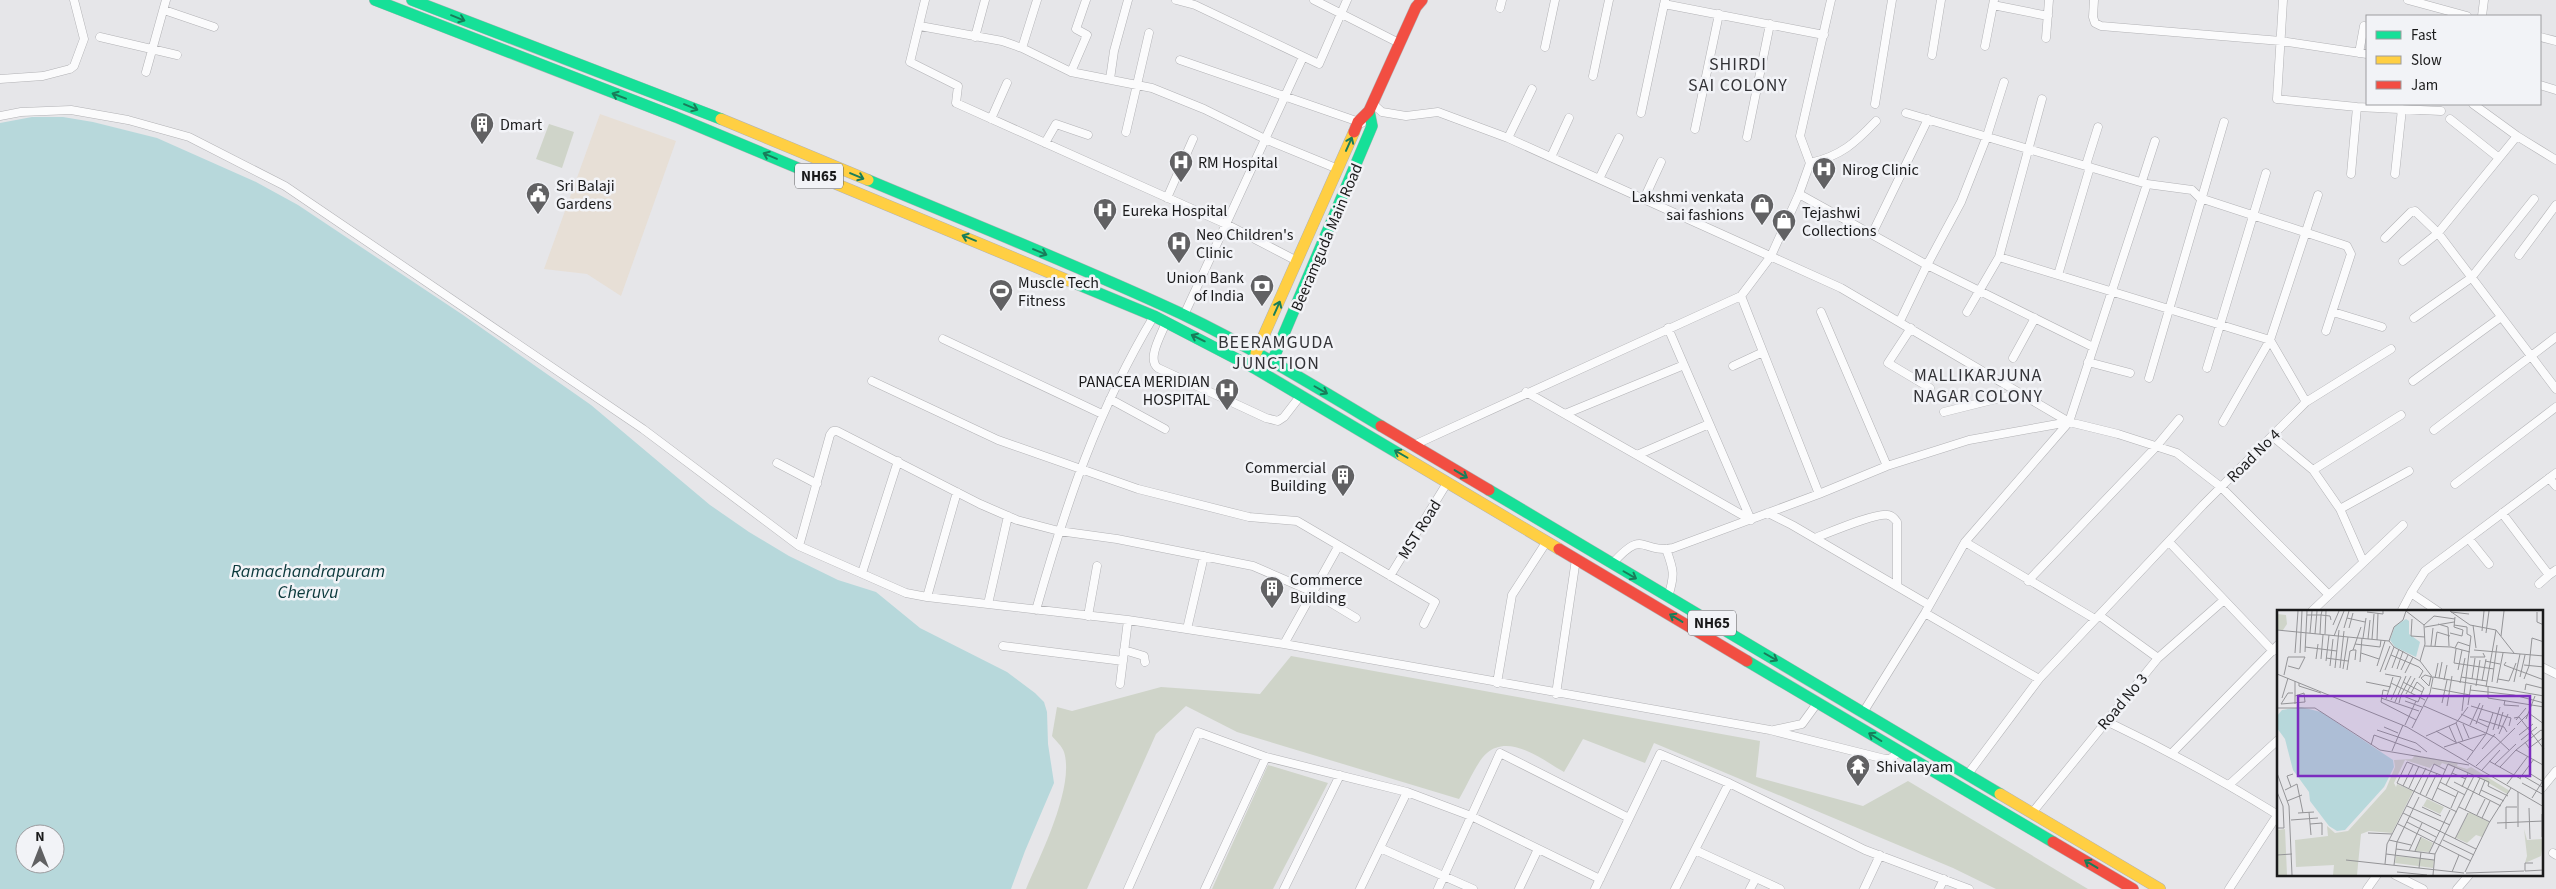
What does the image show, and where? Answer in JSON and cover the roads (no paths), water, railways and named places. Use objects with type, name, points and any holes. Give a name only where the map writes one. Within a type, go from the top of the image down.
[{"type":"main road","name":"NH65","points":[[375,0],[676,117],[1014,256],[1154,316],[1204,340],[1301,395],[1899,752],[2128,886]]},
{"type":"main road","name":"NH65","points":[[412,0],[543,52],[682,103],[1019,243],[1184,315],[1256,352],[1414,445],[1612,564],[1864,711],[2131,872],[2154,888]]},
{"type":"main road","name":"Beeramguda Main Road","points":[[1256,352],[1358,122],[1370,107],[1419,3]]},
{"type":"main road","points":[[1370,107],[1372,126]]},
{"type":"main road","name":"Beeramguda Main Road","points":[[1272,362],[1372,126]]},
{"type":"main road","points":[[1002,251],[1007,238]]},
{"type":"main road","points":[[1014,256],[1019,243]]},
{"type":"main road","points":[[1503,516],[1511,503]]},
{"type":"main road","points":[[1524,528],[1532,516]]},
{"type":"main road","points":[[2128,886],[2131,872]]},
{"type":"street","points":[[0,79],[43,76],[70,69],[74,66],[84,39],[74,0]]},
{"type":"street","points":[[146,72],[166,0]]},
{"type":"street","points":[[925,0],[910,62],[958,86],[956,103],[1226,224],[1297,262]]},
{"type":"street","points":[[976,38],[985,0]]},
{"type":"street","points":[[1022,48],[1037,0]]},
{"type":"street","points":[[1071,72],[1087,35],[1076,29],[1086,0]]},
{"type":"street","points":[[1110,80],[1114,51],[1128,0]]},
{"type":"street","points":[[1176,0],[1195,6],[1319,64],[1347,0]]},
{"type":"street","points":[[1314,0],[1399,43]]},
{"type":"street","points":[[1545,47],[1555,0]]},
{"type":"street","points":[[1594,76],[1609,0]]},
{"type":"street","points":[[1414,445],[1526,392],[1741,296],[1771,256],[1799,194],[1810,163],[1800,136],[1831,0]]},
{"type":"street","points":[[1875,104],[1892,0]]},
{"type":"street","points":[[1932,55],[1941,0]]},
{"type":"street","points":[[2046,38],[2049,0]]},
{"type":"street","points":[[2094,0],[2093,17],[2095,23],[2101,26],[2281,41],[2363,53],[2364,26]]},
{"type":"street","points":[[2283,0],[2277,99],[2357,107],[2441,110]]},
{"type":"street","points":[[2408,0],[2463,15]]},
{"type":"street","points":[[2482,15],[2484,0]]},
{"type":"street","points":[[1641,113],[1665,2],[1824,35]]},
{"type":"street","points":[[1985,46],[1993,2],[2048,16]]},
{"type":"street","points":[[164,10],[214,27]]},
{"type":"street","points":[[1695,129],[1719,14]]},
{"type":"street","points":[[1747,137],[1770,24]]},
{"type":"street","points":[[920,26],[976,38],[1002,41],[1022,48],[1071,72],[1152,88],[1204,109],[1265,139],[1338,169]]},
{"type":"street","points":[[1126,132],[1148,33]]},
{"type":"street","points":[[100,37],[178,55]]},
{"type":"street","points":[[2541,37],[2556,41]]},
{"type":"street","points":[[1184,315],[1303,57]]},
{"type":"street","points":[[1180,60],[1372,126]]},
{"type":"street","points":[[991,119],[1007,82]]},
{"type":"street","points":[[1900,321],[1927,264],[1962,202],[1987,136],[2004,82]]},
{"type":"street","points":[[2541,85],[2556,90]]},
{"type":"street","points":[[1508,138],[1532,89]]},
{"type":"street","points":[[1967,312],[1999,257],[2042,100]]},
{"type":"street","points":[[2474,105],[2517,136],[2556,160]]},
{"type":"street","points":[[1370,107],[1382,112],[1406,116],[1438,112],[1508,138],[1841,288],[2069,422],[2118,434],[2155,448],[2176,453],[2221,487],[2328,594]]},
{"type":"street","points":[[2351,174],[2357,107]]},
{"type":"street","points":[[2395,174],[2402,109]]},
{"type":"street","points":[[0,116],[21,112],[71,110],[128,120],[189,137],[285,186],[643,429],[799,546],[906,593],[1128,620],[1284,644],[1556,694],[1770,730],[1884,759],[1890,759],[1899,752]]},
{"type":"street","points":[[1906,113],[2144,183],[2192,190],[2200,198],[2346,246],[2350,249],[2351,254],[2326,331]]},
{"type":"street","points":[[1551,157],[1569,118]]},
{"type":"street","points":[[1872,234],[1928,119]]},
{"type":"street","points":[[2450,119],[2500,158]]},
{"type":"street","points":[[1810,163],[1832,158],[1851,145],[1876,121]]},
{"type":"street","points":[[2149,378],[2200,198],[2224,122]]},
{"type":"street","points":[[1045,143],[1056,124],[1088,135]]},
{"type":"street","points":[[2058,275],[2098,128]]},
{"type":"street","points":[[2403,261],[2438,233],[2517,136]]},
{"type":"street","points":[[1599,179],[1619,138]]},
{"type":"street","points":[[1167,198],[1193,140]]},
{"type":"street","points":[[1864,711],[1927,609],[1965,542],[2069,422],[2144,183],[2155,141]]},
{"type":"street","points":[[1644,200],[1661,162]]},
{"type":"street","points":[[2208,368],[2219,325],[2266,174]]},
{"type":"street","points":[[1799,194],[1927,264],[2093,347]]},
{"type":"street","points":[[2223,422],[2270,340],[2318,195]]},
{"type":"street","points":[[2414,318],[2471,278],[2534,199]]},
{"type":"street","points":[[2519,255],[2556,205]]},
{"type":"street","points":[[2385,238],[2411,212],[2415,211],[2438,233],[2556,390]]},
{"type":"street","points":[[1999,257],[2270,340],[2306,402]]},
{"type":"street","points":[[1741,296],[1819,494]]},
{"type":"street","points":[[1822,312],[1887,466]]},
{"type":"street","points":[[2333,312],[2382,327]]},
{"type":"street","points":[[1036,610],[1080,468],[1102,414],[1154,316]]},
{"type":"street","points":[[2412,380],[2501,317]]},
{"type":"street","points":[[2014,358],[2036,318]]},
{"type":"street","points":[[1166,322],[1152,358],[1154,365],[1158,368],[1266,418],[1278,421],[1284,417],[1301,395]]},
{"type":"street","points":[[1668,328],[1751,520]]},
{"type":"street","points":[[1911,328],[1888,363],[1930,388]]},
{"type":"street","points":[[2434,430],[2556,337]]},
{"type":"street","points":[[943,339],[1102,414]]},
{"type":"street","name":"Road No 4","points":[[1968,774],[2039,679],[2221,487],[2306,402],[2391,349]]},
{"type":"street","points":[[1733,366],[1763,352]]},
{"type":"street","points":[[2088,362],[2130,373]]},
{"type":"street","points":[[1565,414],[1684,365]]},
{"type":"street","points":[[872,381],[998,440],[1138,489],[1249,517],[1297,521],[1338,547],[1435,602],[1424,624]]},
{"type":"street","points":[[1526,392],[1751,520]]},
{"type":"street","points":[[1944,412],[2020,393]]},
{"type":"street","points":[[1110,399],[1165,429]]},
{"type":"street","points":[[2455,484],[2556,407]]},
{"type":"street","points":[[2313,470],[2401,415]]},
{"type":"street","points":[[2028,581],[2155,448],[2179,419]]},
{"type":"street","points":[[1612,564],[1628,548],[1636,543],[1666,549],[1751,520],[1887,466],[1969,440],[2069,422]]},
{"type":"street","points":[[1637,455],[1710,424]]},
{"type":"street","points":[[799,546],[833,431],[1008,516],[1059,531],[1118,539],[1253,566],[1313,592],[1356,618]]},
{"type":"street","points":[[2272,436],[2313,470],[2340,509],[2363,561]]},
{"type":"street","points":[[862,573],[898,461]]},
{"type":"street","points":[[777,464],[817,484]]},
{"type":"street","points":[[2340,509],[2409,471]]},
{"type":"street","points":[[2402,610],[2425,571],[2553,475],[2556,486]]},
{"type":"street","name":"MST Road","points":[[1390,576],[1447,483]]},
{"type":"street","points":[[927,597],[957,492]]},
{"type":"street","points":[[1768,513],[1897,586],[1927,609],[2039,679]]},
{"type":"street","points":[[2502,513],[2553,573],[2539,584]]},
{"type":"street","points":[[1815,538],[1882,514],[1894,517],[1897,522],[1897,586]]},
{"type":"street","points":[[988,604],[1008,516]]},
{"type":"street","points":[[2313,610],[2403,525]]},
{"type":"street","points":[[1498,683],[1512,595],[1546,541]]},
{"type":"street","points":[[1965,542],[2028,581],[2097,617],[2158,658]]},
{"type":"street","points":[[2169,542],[2224,600],[2276,648],[2172,752]]},
{"type":"street","points":[[2466,542],[2489,564]]},
{"type":"street","points":[[1284,644],[1338,547]]},
{"type":"street","points":[[1666,549],[1674,569],[1674,576],[1668,596]]},
{"type":"street","points":[[1187,629],[1204,556]]},
{"type":"street","points":[[1556,694],[1576,560]]},
{"type":"street","points":[[1088,616],[1097,566]]},
{"type":"street","points":[[2410,594],[2436,610]]},
{"type":"street","name":"Road No 3","points":[[2032,813],[2158,658],[2224,600]]},
{"type":"street","points":[[1120,684],[1128,620]]},
{"type":"street","points":[[1003,646],[1123,661]]},
{"type":"street","points":[[1124,650],[1139,653],[1144,656],[1145,662]]},
{"type":"street","points":[[2544,668],[2556,674]]},
{"type":"street","points":[[1770,730],[1802,724],[1818,702]]},
{"type":"street","points":[[2106,721],[2172,752],[2230,784],[2277,814]]},
{"type":"street","points":[[1128,889],[1198,732],[1266,757],[1407,792],[1471,816],[1600,879]]},
{"type":"street","points":[[2230,784],[2277,741]]},
{"type":"street","points":[[1438,889],[1500,754],[1629,818]]},
{"type":"street","points":[[1595,889],[1660,754],[1729,783],[1880,855],[1969,889]]},
{"type":"street","points":[[1205,889],[1266,757]]},
{"type":"street","points":[[2544,786],[2556,771]]},
{"type":"street","points":[[1284,889],[1340,775]]},
{"type":"street","points":[[1675,889],[1729,783]]},
{"type":"street","points":[[1360,889],[1407,792]]},
{"type":"street","points":[[2228,889],[2277,816]]},
{"type":"street","points":[[1380,848],[1473,889]]},
{"type":"street","points":[[1519,889],[1538,849]]},
{"type":"street","points":[[1695,850],[1780,889]]},
{"type":"street","points":[[1864,889],[1880,855]]},
{"type":"street","points":[[2367,889],[2376,876]]},
{"type":"street","points":[[2397,876],[2423,889]]},
{"type":"street","points":[[2457,889],[2468,876]]},
{"type":"street","points":[[1750,889],[1756,878]]},
{"type":"street","points":[[1939,889],[1944,879]]},
{"type":"water","name":"Ramachandrapuram Cheruvu","points":[[32,117],[63,117],[93,122],[157,138],[256,182],[298,205],[463,315],[591,405],[710,505],[749,532],[789,556],[838,580],[876,592],[920,628],[1007,672],[1044,702],[1047,712],[1048,744],[1054,783],[1011,889],[0,889],[0,123]]},
{"type":"place","name":"Dmart","points":[[482,145]]},
{"type":"place","name":"RM Hospital","points":[[1181,183]]},
{"type":"place","name":"Nirog Clinic","points":[[1824,190]]},
{"type":"place","name":"Sri Balaji Gardens","points":[[538,215]]},
{"type":"place","name":"Lakshmi venkata sai fashions","points":[[1762,226]]},
{"type":"place","name":"Eureka Hospital","points":[[1105,231]]},
{"type":"place","name":"Tejashwi Collections","points":[[1784,242]]},
{"type":"place","name":"Neo Children's Clinic","points":[[1179,264]]},
{"type":"place","name":"Union Bank of India","points":[[1262,307]]},
{"type":"place","name":"Muscle Tech Fitness","points":[[1001,312]]},
{"type":"place","name":"PANACEA MERIDIAN HOSPITAL","points":[[1227,411]]},
{"type":"place","name":"Commercial Building","points":[[1343,497]]},
{"type":"place","name":"Commerce Building","points":[[1272,609]]},
{"type":"place","name":"Shivalayam","points":[[1858,787]]},
{"type":"district","name":"SHIRDI SAI COLONY","points":[[1738,74]]},
{"type":"district","name":"BEERAMGUDA JUNCTION","points":[[1276,352]]},
{"type":"district","name":"MALLIKARJUNA NAGAR COLONY","points":[[1978,385]]}]
